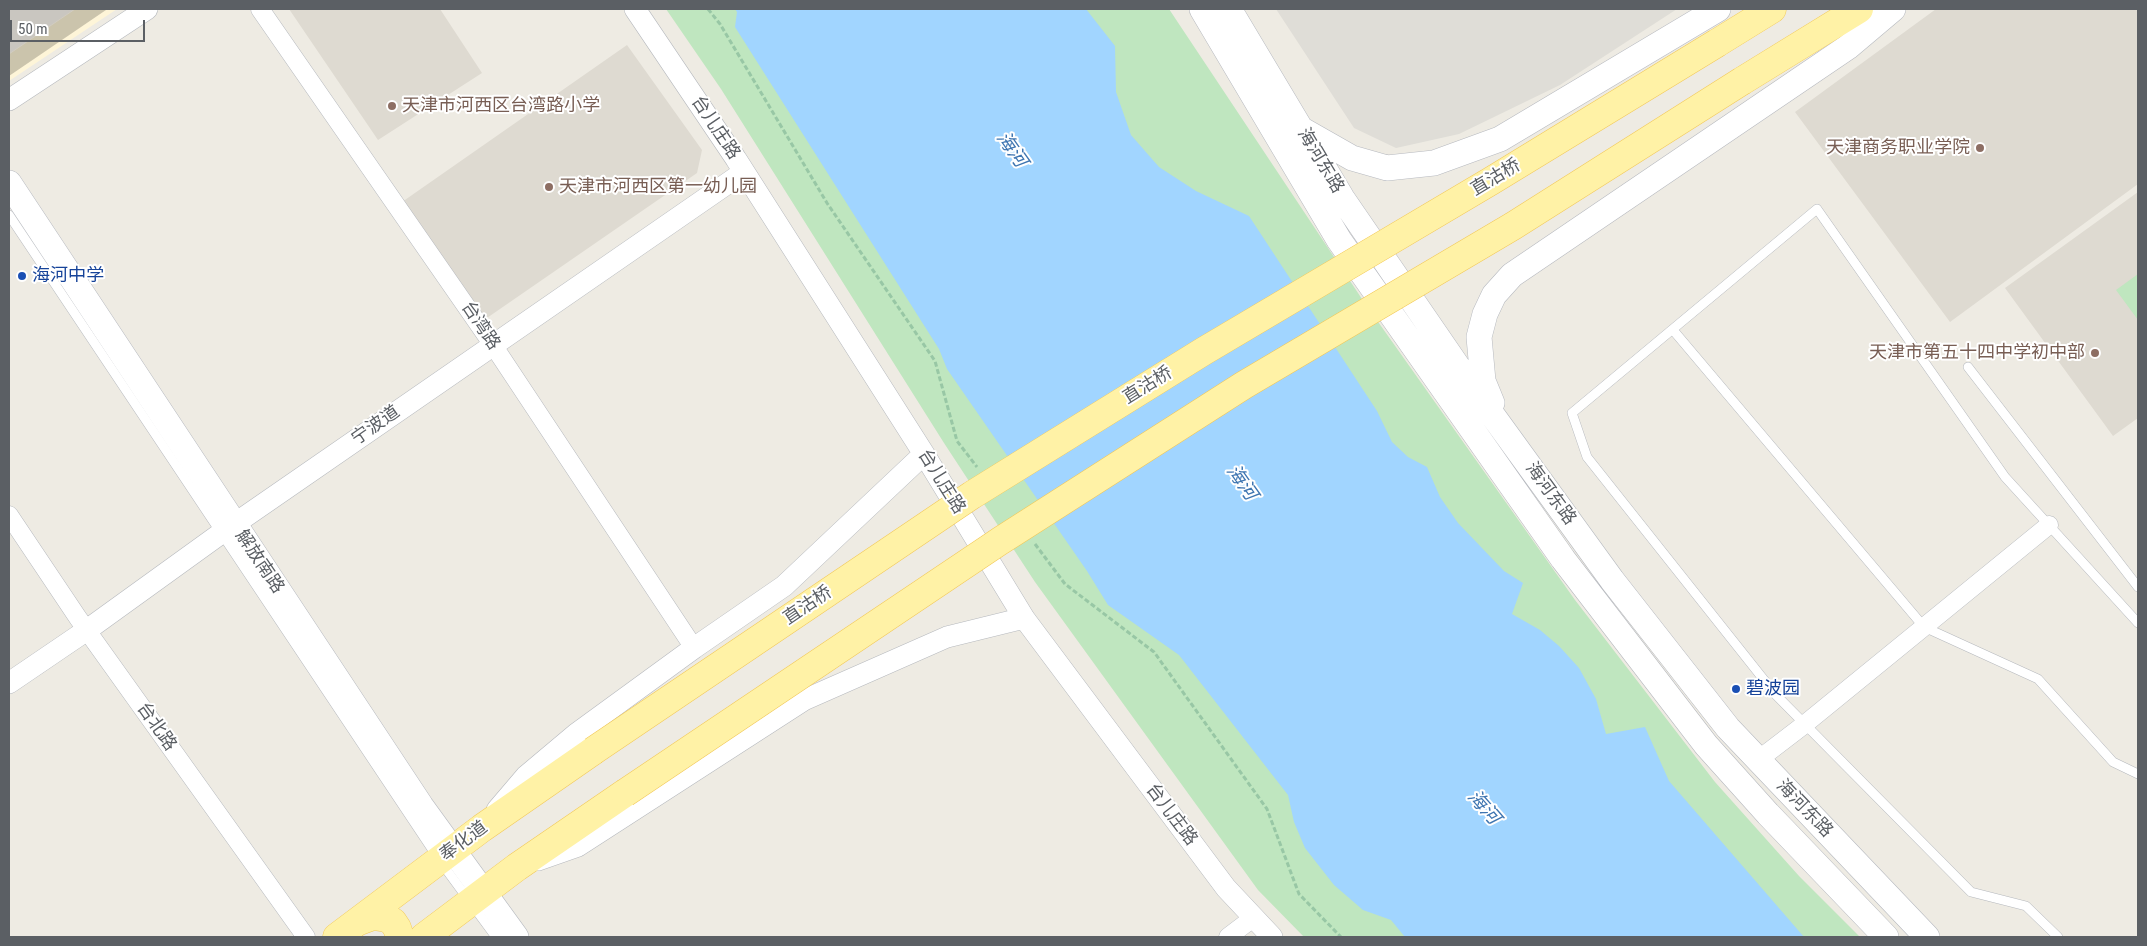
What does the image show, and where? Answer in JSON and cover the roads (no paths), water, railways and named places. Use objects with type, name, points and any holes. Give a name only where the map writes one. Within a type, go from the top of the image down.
[{"type":"main road","name":"海河东路","points":[[1202,9],[1339,240],[1562,559],[1706,746],[1768,814],[1886,937]]},
{"type":"main road","name":"海河东路","points":[[1229,9],[1342,198],[1502,428],[1612,580],[1728,728],[1927,937]]},
{"type":"main road","points":[[1301,129],[1352,158],[1387,168],[1434,163],[1500,139],[1718,9]]},
{"type":"main road","name":"直沽桥","points":[[593,751],[972,495],[1204,351],[1490,182],[1772,9]]},
{"type":"main road","points":[[424,937],[517,867],[1000,541],[1244,385],[1512,226],[1859,9]]},
{"type":"main road","points":[[1502,428],[1484,381],[1479,337],[1485,314],[1494,295],[1512,275],[1848,47],[1893,9]]},
{"type":"main road","name":"解放南路","points":[[9,183],[227,529],[446,856],[476,898],[516,937]]},
{"type":"main road","name":"奉化道","points":[[347,930],[482,828],[593,751]]},
{"type":"main road","points":[[347,930],[373,916],[387,918],[393,922],[400,937]]},
{"type":"street","points":[[9,100],[146,9]]},
{"type":"street","name":"台湾路","points":[[260,9],[493,345],[694,648]]},
{"type":"street","name":"台儿庄路","points":[[635,9],[744,172],[924,454],[1024,618],[1226,888],[1272,937]]},
{"type":"street","name":"宁波道","points":[[9,683],[87,630],[227,529],[744,172]]},
{"type":"street","points":[[482,828],[526,776],[576,734],[694,648],[784,586],[924,454]]},
{"type":"street","name":"台北路","points":[[9,515],[87,630],[306,937]]},
{"type":"street","points":[[1758,760],[1924,628],[2049,525]]},
{"type":"street","points":[[517,867],[578,846],[804,700],[947,636],[1024,618]]},
{"type":"street","points":[[1228,937],[1253,918]]},
{"type":"lane","points":[[2058,937],[2026,906],[1971,892],[1776,695],[1587,457],[1572,414],[1817,209],[2006,477],[2138,623]]},
{"type":"lane","name":"解放南路","points":[[9,215],[227,529]]},
{"type":"lane","points":[[1673,330],[1924,628],[2038,679],[2113,762],[2138,774]]},
{"type":"lane","points":[[1968,366],[2138,586]]},
{"type":"lane","name":"解放南路","points":[[476,898],[496,937]]},
{"type":"water","name":"海河","points":[[735,9],[1086,9],[1115,46],[1116,92],[1131,135],[1159,167],[1196,191],[1249,216],[1377,411],[1392,442],[1408,457],[1427,467],[1440,497],[1458,523],[1504,571],[1523,583],[1512,614],[1540,630],[1559,646],[1579,668],[1596,699],[1606,734],[1645,727],[1669,781],[1804,937],[1405,937],[1391,920],[1363,910],[1334,885],[1305,848],[1294,822],[1288,795],[1179,655],[1108,605],[1087,571],[947,369],[939,349],[735,27],[737,12]]},
{"type":"place","name":"天津市河西区台湾路小学","points":[[392,106]]},
{"type":"place","name":"天津商务职业学院","points":[[1980,148]]},
{"type":"place","name":"天津市河西区第一幼儿园","points":[[549,187]]},
{"type":"place","name":"海河中学","points":[[22,276]]},
{"type":"place","name":"天津市第五十四中学初中部","points":[[2095,353]]},
{"type":"place","name":"碧波园","points":[[1736,689]]}]
